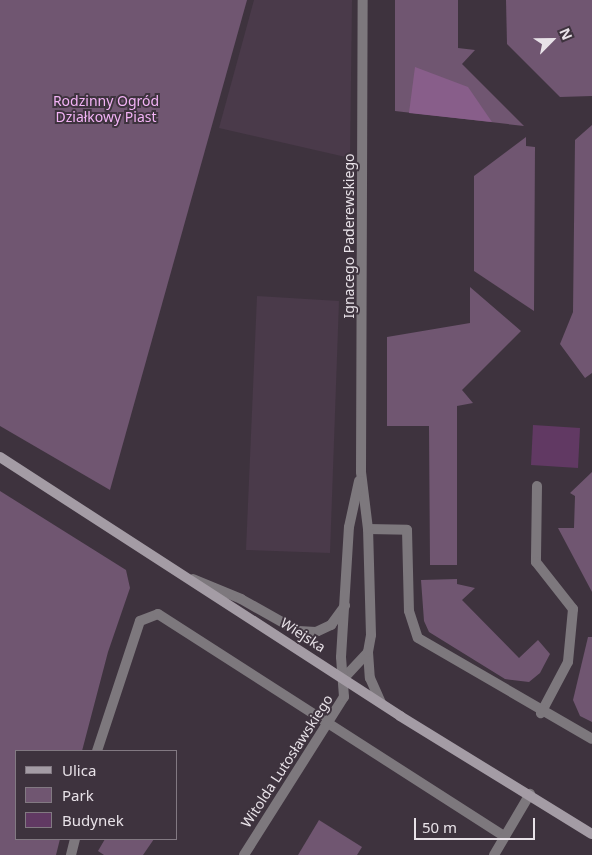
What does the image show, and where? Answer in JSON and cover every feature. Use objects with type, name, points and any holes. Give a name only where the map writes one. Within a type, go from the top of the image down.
[{"type":"main road","name":"Wiejska","points":[[0,457],[382,703],[592,834]]},
{"type":"street","name":"Ignacego Paderewskiego","points":[[361,472],[363,0]]},
{"type":"street","points":[[361,472],[368,529],[371,635],[368,652],[370,678],[382,703]]},
{"type":"street","name":"Witolda Lutosławskiego","points":[[244,855],[342,702],[344,678],[341,657],[346,605],[349,527],[361,472]]},
{"type":"street","points":[[537,486],[536,562],[573,609],[568,662],[542,713]]},
{"type":"street","points":[[368,529],[407,530],[408,611],[418,638],[542,713],[592,739]]},
{"type":"street","points":[[188,577],[240,598],[298,631],[316,632],[331,625],[346,605]]},
{"type":"street","points":[[97,750],[140,622],[158,614],[505,837]]},
{"type":"street","points":[[344,678],[368,652]]},
{"type":"street","points":[[494,855],[530,794]]},
{"type":"street","points":[[71,855],[75,840]]},
{"type":"shaded area","points":[[254,0],[352,0],[350,158],[219,128]]},
{"type":"shaded area","points":[[415,67],[468,87],[492,122],[409,113]]},
{"type":"shaded area","points":[[257,296],[339,301],[330,553],[246,550]]},
{"type":"green space","name":"Rodzinny Ogród Działkowy Piast","points":[[0,0],[247,0],[110,490],[0,426]]},
{"type":"green space","points":[[395,0],[458,0],[458,48],[475,50],[462,64],[524,126],[395,111]]},
{"type":"green space","points":[[506,0],[592,0],[592,96],[560,97],[507,44]]},
{"type":"green space","points":[[592,125],[592,373],[585,378],[560,344],[573,312],[575,140]]},
{"type":"green space","points":[[526,137],[526,146],[535,147],[534,311],[474,271],[474,176]]},
{"type":"green space","points":[[470,287],[521,331],[462,390],[473,403],[457,406],[457,565],[430,565],[429,426],[387,426],[387,337],[470,323]]},
{"type":"green space","points":[[592,472],[592,592],[558,528],[574,528],[575,496],[570,493]]},
{"type":"green space","points":[[0,491],[126,570],[130,588],[108,652],[82,750],[15,750],[15,840],[60,840],[56,855],[0,855]]},
{"type":"green space","points":[[457,579],[457,584],[475,588],[462,600],[519,658],[538,640],[550,654],[540,673],[529,682],[505,679],[429,632],[424,621],[421,580]]},
{"type":"green space","points":[[588,637],[592,637],[592,722],[580,716],[573,700]]},
{"type":"green space","points":[[319,820],[362,847],[357,855],[298,855]]},
{"type":"green space","points":[[104,840],[153,840],[143,855],[104,855],[98,851]]},
{"type":"building","points":[[533,425],[580,428],[578,468],[531,465]]}]
